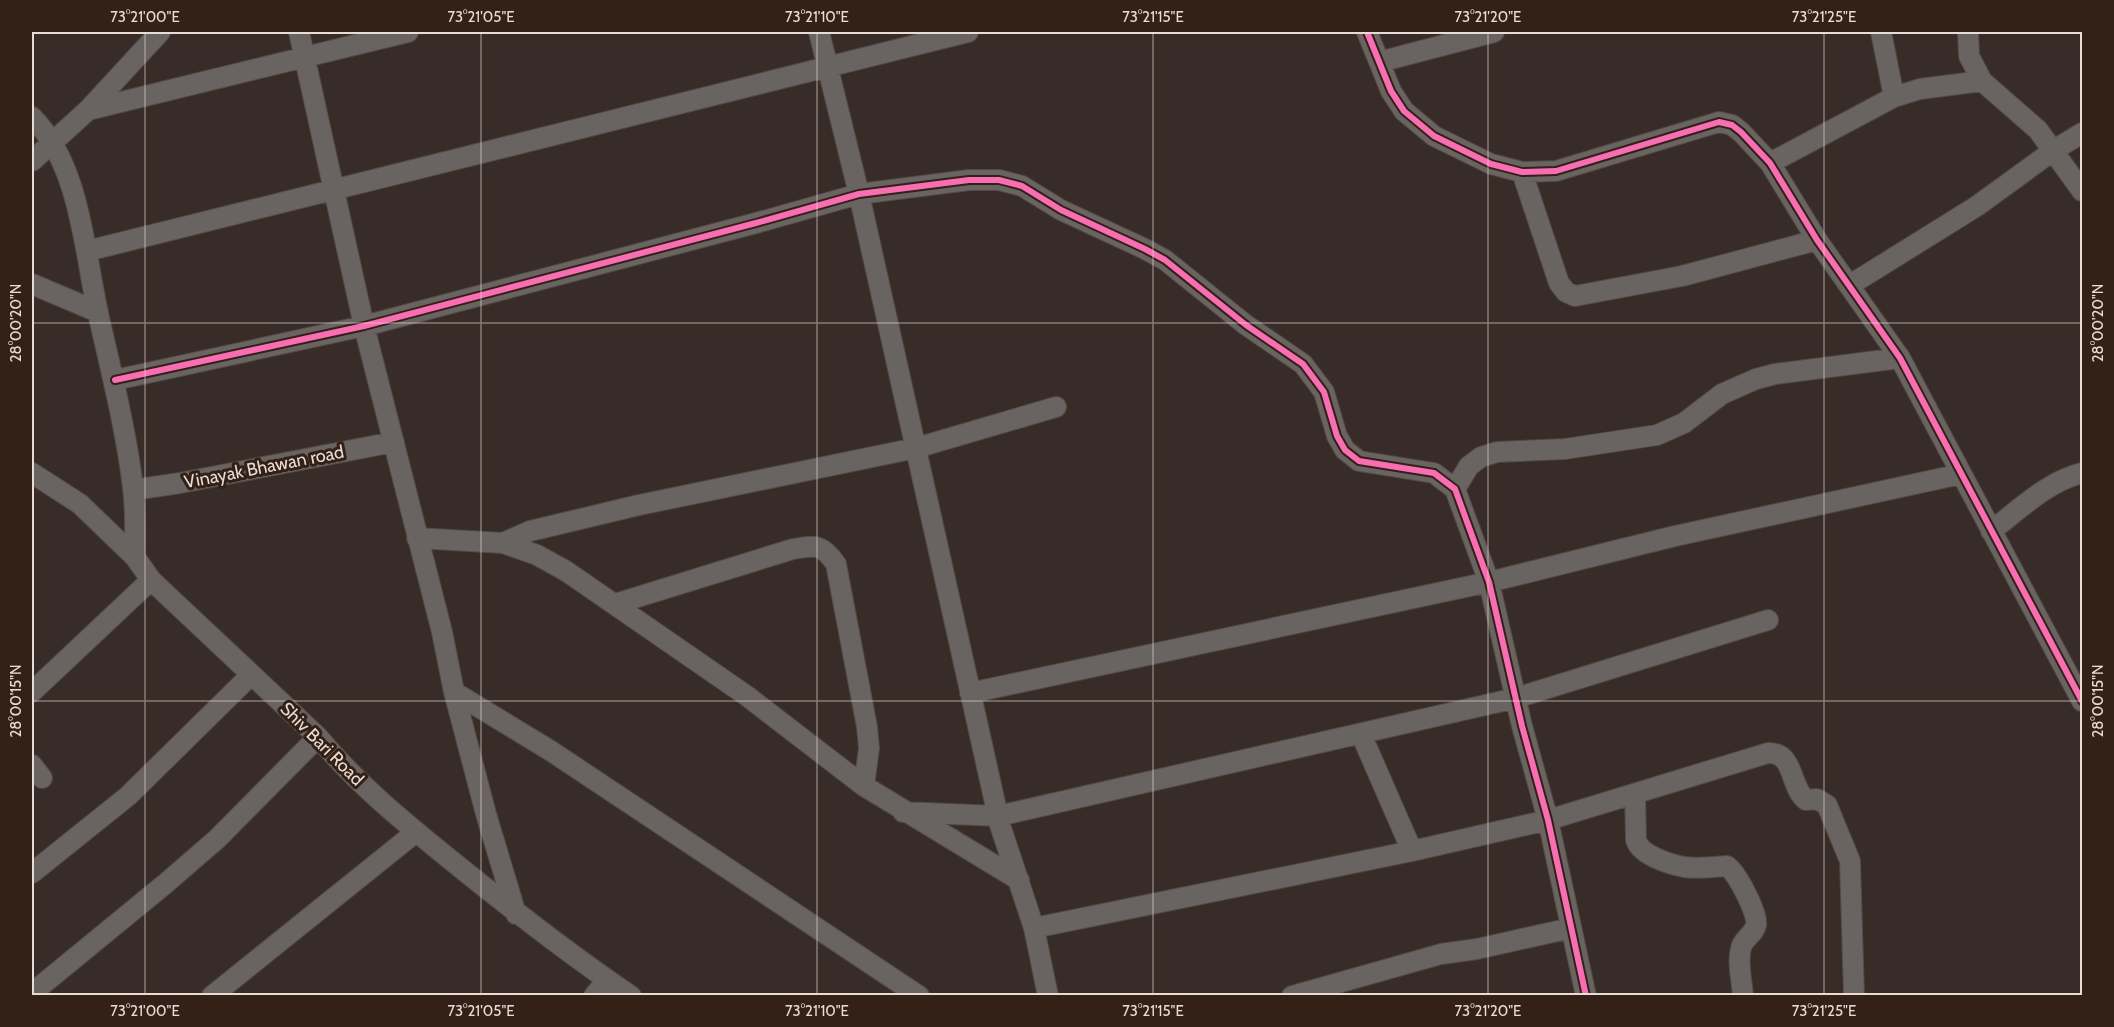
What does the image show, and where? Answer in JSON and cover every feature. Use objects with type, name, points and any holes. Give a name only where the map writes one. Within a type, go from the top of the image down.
[{"type":"street","points":[[32,161],[88,110],[160,32]]},
{"type":"street","points":[[298,32],[364,326],[442,632],[454,692],[486,814],[516,914]]},
{"type":"street","points":[[88,110],[408,32]]},
{"type":"street","points":[[819,32],[859,194],[998,816],[1034,928],[1048,996]]},
{"type":"street","points":[[87,251],[968,32]]},
{"type":"street","points":[[1367,32],[1391,91],[1404,111],[1419,126],[1434,136],[1491,164],[1522,172],[1556,171],[1719,122],[1732,125],[1741,132],[1770,163],[1817,240],[1900,358],[2082,701]]},
{"type":"street","points":[[1379,62],[1494,32]]},
{"type":"street","points":[[1881,32],[1894,97]]},
{"type":"street","points":[[1968,32],[1969,56],[1982,81],[2038,130],[2082,191]]},
{"type":"street","points":[[1770,163],[1894,97],[1920,88],[1982,81]]},
{"type":"street","points":[[32,117],[52,141],[64,162],[87,251],[98,312],[115,380],[133,490],[135,557]]},
{"type":"street","points":[[1850,285],[1977,206],[2054,150],[2082,133]]},
{"type":"street","points":[[1522,172],[1559,283],[1566,292],[1575,296],[1683,276],[1817,240]]},
{"type":"street","points":[[115,380],[364,326],[859,194],[969,180],[999,180],[1022,186],[1061,210],[1165,260],[1246,325],[1304,364],[1324,392],[1337,436],[1345,450],[1359,461],[1434,473],[1455,489],[1489,582],[1548,820],[1586,996]]},
{"type":"street","points":[[32,284],[98,312]]},
{"type":"street","points":[[1455,489],[1469,466],[1481,456],[1515,450],[1565,449],[1657,435],[1684,423],[1722,394],[1756,379],[1775,374],[1900,358]]},
{"type":"street","points":[[502,543],[530,531],[639,505],[916,448],[1056,407]]},
{"type":"street","name":"Vinayak Bhawan road","points":[[133,490],[393,442]]},
{"type":"street","name":"Shiv Bari Road","points":[[32,472],[80,504],[135,557],[151,580],[318,737],[341,765],[416,832],[516,914],[631,996]]},
{"type":"street","points":[[1991,531],[2053,484],[2069,476],[2082,473]]},
{"type":"street","points":[[970,693],[1489,582],[1675,536],[1961,474]]},
{"type":"street","points":[[417,538],[502,543],[537,555],[566,571],[747,696],[864,786],[903,812],[1019,880]]},
{"type":"street","points":[[615,604],[793,549],[815,545],[827,551],[836,564],[867,727],[869,748],[864,786]]},
{"type":"street","points":[[32,692],[151,580]]},
{"type":"street","points":[[903,812],[998,816],[1516,698],[1768,620]]},
{"type":"street","points":[[32,873],[128,796],[251,675]]},
{"type":"street","points":[[454,692],[551,751],[919,996]]},
{"type":"street","points":[[1361,734],[1412,851]]},
{"type":"street","points":[[32,993],[217,839],[318,737]]},
{"type":"street","points":[[1034,928],[1412,851],[1548,820],[1768,753],[1776,753],[1783,757],[1801,796],[1806,800],[1817,799],[1827,805],[1850,861],[1854,996]]},
{"type":"street","points":[[1635,794],[1636,840],[1638,847],[1645,853],[1683,867],[1727,866],[1737,875],[1756,918],[1753,933],[1746,937],[1740,948],[1743,996]]},
{"type":"street","points":[[212,996],[416,832]]},
{"type":"street","points":[[1292,996],[1442,954],[1477,949],[1570,928]]},
{"type":"street","points":[[594,996],[607,980]]},
{"type":"cycle path","points":[[1367,32],[1391,91],[1404,111],[1434,136],[1491,164],[1522,172],[1556,171],[1719,122],[1732,125],[1741,132],[1770,163],[1817,240],[1900,358],[2082,701]]},
{"type":"cycle path","points":[[115,380],[364,326],[859,194],[969,180],[999,180],[1022,186],[1061,210],[1165,260],[1246,325],[1303,364],[1324,392],[1337,436],[1345,450],[1359,461],[1434,473],[1455,489],[1489,582],[1522,726],[1548,820],[1586,996]]}]
